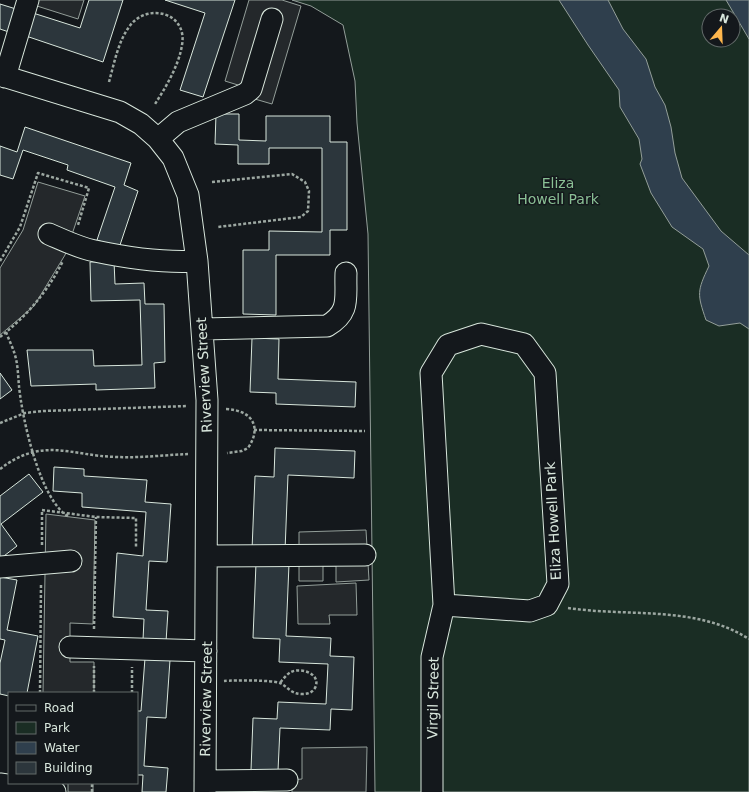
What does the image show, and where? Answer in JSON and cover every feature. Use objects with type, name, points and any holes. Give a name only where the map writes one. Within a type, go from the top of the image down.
[{"type":"street","points":[[2,76],[28,0]]},
{"type":"street","points":[[158,139],[178,122],[245,94],[251,89],[272,19]]},
{"type":"street","name":"Riverview Street","points":[[2,76],[120,112],[141,124],[158,139],[173,158],[188,195],[197,260],[207,400],[205,787]]},
{"type":"street","points":[[48,234],[94,251],[149,260],[178,262],[197,260]]},
{"type":"street","points":[[203,329],[327,326],[337,320],[345,308],[346,273]]},
{"type":"street","name":"Eliza Howell Park","points":[[444,605],[431,373],[448,345],[481,334],[524,344],[545,374],[558,584],[547,605]]},
{"type":"street","points":[[207,556],[365,555]]},
{"type":"street","points":[[0,567],[71,561]]},
{"type":"street","points":[[444,605],[530,611],[547,605]]},
{"type":"street","name":"Virgil Street","points":[[432,792],[432,657],[444,605]]},
{"type":"street","points":[[70,647],[206,651]]},
{"type":"street","points":[[205,787],[287,780]]},
{"type":"street","points":[[0,784],[22,790],[55,792]]},
{"type":"path","points":[[109,82],[124,35],[129,26],[138,18],[146,14],[156,12],[168,14],[177,22],[182,33],[182,45],[165,89],[155,104]]},
{"type":"path","points":[[0,261],[20,227],[38,173],[89,188],[76,230]]},
{"type":"path","points":[[212,182],[292,174],[305,182],[309,191],[308,211],[301,217],[218,227]]},
{"type":"path","points":[[0,337],[29,312],[42,296],[56,274],[66,254]]},
{"type":"path","points":[[6,332],[15,354],[24,413],[38,472],[61,513],[69,517]]},
{"type":"path","points":[[0,423],[24,413],[43,411],[193,406]]},
{"type":"path","points":[[223,453],[242,451],[248,448],[254,430],[252,419],[246,414],[232,409]]},
{"type":"path","points":[[254,430],[365,430]]},
{"type":"path","points":[[0,469],[9,462],[32,451],[64,450],[119,457],[192,454]]},
{"type":"path","points":[[42,550],[42,510],[96,517],[136,518],[136,548]]},
{"type":"path","points":[[94,633],[96,517]]},
{"type":"path","points":[[40,692],[41,583]]},
{"type":"path","points":[[547,605],[577,609],[658,613],[694,619],[713,623],[749,639]]},
{"type":"path","points":[[94,662],[94,692]]},
{"type":"path","points":[[132,663],[132,692]]},
{"type":"path","points":[[206,681],[280,683],[293,693],[302,694],[310,693],[316,683],[313,675],[308,671],[292,671],[280,683]]},
{"type":"green space","name":"Eliza Howell Park","points":[[292,0],[749,0],[749,792],[375,792],[368,234],[357,123],[355,81],[343,25],[311,6]]},
{"type":"shaded area","points":[[18,0],[84,0],[78,19]]},
{"type":"shaded area","points":[[249,0],[282,0],[301,6],[272,104],[248,97],[251,89],[225,81]]},
{"type":"shaded area","points":[[38,182],[85,196],[65,255],[34,306],[0,335],[0,268],[23,230]]},
{"type":"shaded area","points":[[46,514],[95,520],[93,624],[70,623],[70,662],[94,662],[94,692],[43,692]]},
{"type":"shaded area","points":[[366,530],[369,580],[336,582],[336,566],[323,566],[323,581],[299,581],[299,532]]},
{"type":"shaded area","points":[[356,583],[357,615],[329,615],[330,624],[298,624],[297,586]]},
{"type":"shaded area","points":[[367,747],[366,792],[292,792],[292,780],[302,779],[302,748]]},
{"type":"shaded area","points":[[68,784],[93,784],[93,792],[68,792]]},
{"type":"water","points":[[559,0],[608,0],[623,29],[646,59],[655,87],[665,105],[682,178],[721,231],[749,255],[749,329],[740,323],[719,326],[706,320],[701,304],[700,287],[709,266],[703,249],[672,227],[651,193],[640,164],[642,159],[639,139],[620,107],[619,90]]},
{"type":"water","points":[[726,0],[749,0],[749,39],[741,25],[741,8],[731,8]]},
{"type":"building","points":[[89,0],[123,0],[103,62],[26,36],[33,13],[80,28]]},
{"type":"building","points":[[165,0],[235,0],[203,97],[180,90],[205,13]]},
{"type":"building","points":[[0,4],[16,9],[9,32],[0,29]]},
{"type":"building","points":[[216,114],[239,114],[239,140],[266,141],[266,116],[330,116],[330,142],[347,142],[347,230],[330,230],[330,255],[276,255],[276,315],[243,314],[243,250],[269,250],[269,231],[322,232],[322,148],[269,148],[269,164],[238,164],[238,145],[215,144]]},
{"type":"building","points":[[25,127],[131,163],[124,185],[138,191],[119,248],[97,240],[115,187],[67,170],[68,165],[23,150],[13,179],[0,175],[0,146],[17,152]]},
{"type":"building","points":[[114,261],[115,284],[144,283],[145,304],[164,304],[165,362],[154,363],[155,388],[96,390],[96,384],[31,386],[27,350],[93,350],[94,366],[142,365],[140,300],[91,301],[90,262]]},
{"type":"building","points":[[252,338],[279,339],[278,379],[356,382],[355,407],[276,404],[276,393],[250,392]]},
{"type":"building","points":[[0,373],[12,390],[0,399]]},
{"type":"building","points":[[275,448],[355,451],[354,478],[288,475],[285,551],[252,550],[255,476],[274,477]]},
{"type":"building","points":[[54,467],[84,469],[84,476],[147,480],[145,502],[171,504],[167,562],[149,561],[146,610],[168,611],[166,642],[143,640],[144,619],[113,617],[117,553],[143,556],[146,512],[82,507],[82,493],[53,491]]},
{"type":"building","points":[[29,474],[43,492],[1,524],[17,546],[0,559],[0,496]]},
{"type":"building","points":[[256,563],[289,564],[286,636],[331,638],[330,656],[354,657],[352,710],[331,709],[330,730],[280,728],[278,771],[251,770],[253,718],[277,719],[278,702],[326,704],[328,664],[279,662],[280,639],[253,638]]},
{"type":"building","points":[[0,577],[17,580],[7,630],[38,636],[27,692],[8,692],[8,696],[0,694],[0,663],[5,640],[0,639]]},
{"type":"building","points":[[145,658],[170,660],[166,718],[147,717],[144,766],[168,768],[166,792],[142,792],[143,775],[138,775],[138,711],[141,711]]}]
